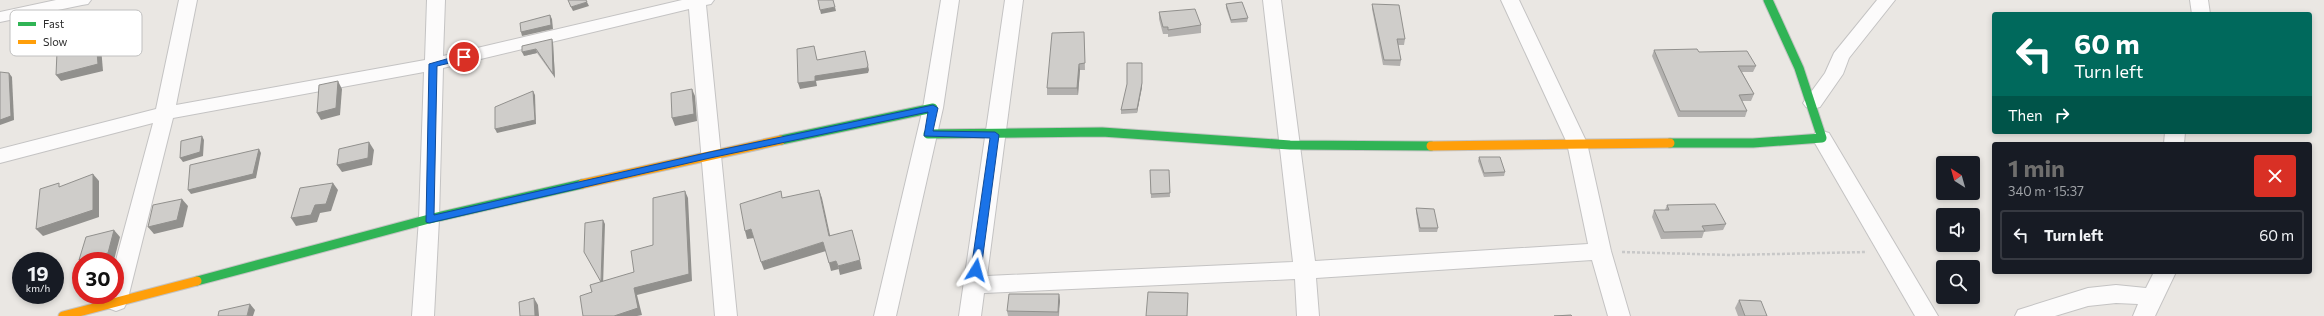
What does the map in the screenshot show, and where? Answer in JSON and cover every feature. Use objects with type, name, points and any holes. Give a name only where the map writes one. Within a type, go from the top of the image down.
[{"type":"street","points":[[34,10],[82,0]]},
{"type":"street","points":[[124,271],[165,113],[188,0]]},
{"type":"street","points":[[424,316],[429,219],[436,0]]},
{"type":"street","points":[[885,316],[928,134],[950,0]]},
{"type":"street","points":[[970,316],[1014,0]]},
{"type":"street","points":[[1272,0],[1305,270],[1308,316]]},
{"type":"street","points":[[1510,0],[1577,143],[1600,251],[1619,316]]},
{"type":"street","points":[[1768,0],[1791,44],[1813,103],[1822,138],[1927,316]]},
{"type":"street","points":[[1813,103],[1834,74],[1840,57],[1886,0]]},
{"type":"street","points":[[2198,0],[2201,12]]},
{"type":"street","points":[[0,156],[165,113],[433,64],[700,1],[710,155],[726,316]]},
{"type":"street","points":[[0,17],[10,15]]},
{"type":"street","points":[[124,300],[429,219],[710,155],[933,108]]},
{"type":"street","points":[[928,134],[995,135],[1102,132],[1290,145],[1500,146],[1577,143],[1754,143],[1822,138]]},
{"type":"street","points":[[974,285],[1305,270],[1600,251]]},
{"type":"street","points":[[2026,316],[2088,297],[2116,294],[2148,307],[2164,274]]},
{"type":"street","points":[[63,316],[108,304]]},
{"type":"path","points":[[1600,251],[1661,255],[1732,255],[1889,250]]},
{"type":"building","points":[[568,0],[586,0],[587,2],[571,7]]},
{"type":"building","points":[[818,0],[833,0],[835,7],[820,10]]},
{"type":"building","points":[[1242,2],[1248,18],[1231,20],[1226,4]]},
{"type":"building","points":[[1372,4],[1399,5],[1405,39],[1397,39],[1401,60],[1384,60]]},
{"type":"building","points":[[1195,9],[1201,25],[1168,30],[1168,27],[1163,27],[1159,12]]},
{"type":"building","points":[[550,15],[551,25],[521,32],[520,23]]},
{"type":"building","points":[[1084,32],[1085,63],[1079,64],[1077,88],[1047,88],[1052,33]]},
{"type":"building","points":[[552,39],[553,74],[536,49],[522,52],[522,46]]},
{"type":"building","points":[[814,46],[817,60],[865,51],[868,65],[867,68],[815,76],[815,81],[798,83],[797,49]]},
{"type":"building","points":[[1697,49],[1699,52],[1747,51],[1756,66],[1738,66],[1754,94],[1739,95],[1747,111],[1680,111],[1654,50]]},
{"type":"building","points":[[57,56],[97,56],[98,64],[56,75]]},
{"type":"building","points":[[1127,63],[1142,63],[1142,83],[1137,109],[1121,110],[1127,84]]},
{"type":"building","points":[[0,72],[9,73],[11,116],[0,120]]},
{"type":"building","points":[[338,81],[336,108],[317,113],[319,85]]},
{"type":"building","points":[[692,89],[694,114],[672,118],[671,93]]},
{"type":"building","points":[[533,91],[535,120],[495,129],[495,107]]},
{"type":"building","points":[[202,136],[200,152],[180,158],[181,141]]},
{"type":"building","points":[[369,142],[368,158],[337,165],[339,149]]},
{"type":"building","points":[[259,149],[253,174],[188,190],[190,165]]},
{"type":"building","points":[[1479,157],[1500,157],[1505,172],[1484,173]]},
{"type":"building","points":[[1150,170],[1169,170],[1170,193],[1151,194]]},
{"type":"building","points":[[93,174],[93,210],[36,229],[40,189],[59,183],[59,187]]},
{"type":"building","points":[[333,183],[326,204],[315,205],[311,215],[291,218],[300,188]]},
{"type":"building","points":[[819,190],[829,236],[852,230],[860,260],[838,266],[836,261],[829,263],[823,242],[761,262],[751,229],[745,231],[740,204],[781,191],[782,198]]},
{"type":"building","points":[[685,191],[689,274],[634,288],[638,308],[614,316],[583,316],[580,296],[592,292],[590,285],[634,272],[631,251],[653,245],[653,198]]},
{"type":"building","points":[[182,199],[177,220],[148,227],[153,205]]},
{"type":"building","points":[[1715,204],[1726,224],[1702,226],[1705,231],[1664,232],[1654,210],[1669,210],[1667,205]]},
{"type":"building","points":[[1416,208],[1434,209],[1438,228],[1420,228]]},
{"type":"building","points":[[603,220],[601,282],[584,252],[585,223]]},
{"type":"building","points":[[114,230],[108,252],[81,252],[86,237]]},
{"type":"building","points":[[1148,292],[1188,293],[1187,316],[1146,316]]},
{"type":"building","points":[[1009,294],[1059,294],[1058,312],[1007,311]]},
{"type":"building","points":[[534,298],[535,316],[520,316],[519,302]]},
{"type":"building","points":[[1739,300],[1761,301],[1767,316],[1745,316]]},
{"type":"building","points":[[250,304],[247,316],[218,316],[219,311]]},
{"type":"traffic: fast","points":[[1670,143],[1753,143],[1822,138],[1799,68],[1768,0]]},
{"type":"traffic: fast","points":[[781,140],[933,108]]},
{"type":"traffic: fast","points":[[928,134],[1102,132],[1290,145],[1431,146]]},
{"type":"traffic: fast","points":[[197,281],[429,219],[582,184]]},
{"type":"traffic: slow","points":[[582,184],[781,140]]},
{"type":"traffic: slow","points":[[1431,146],[1670,143]]},
{"type":"traffic: slow","points":[[63,316],[197,281]]},
{"type":"route","points":[[464,57],[433,64],[429,219],[710,155],[933,108],[928,134],[995,135],[976,270]]}]
